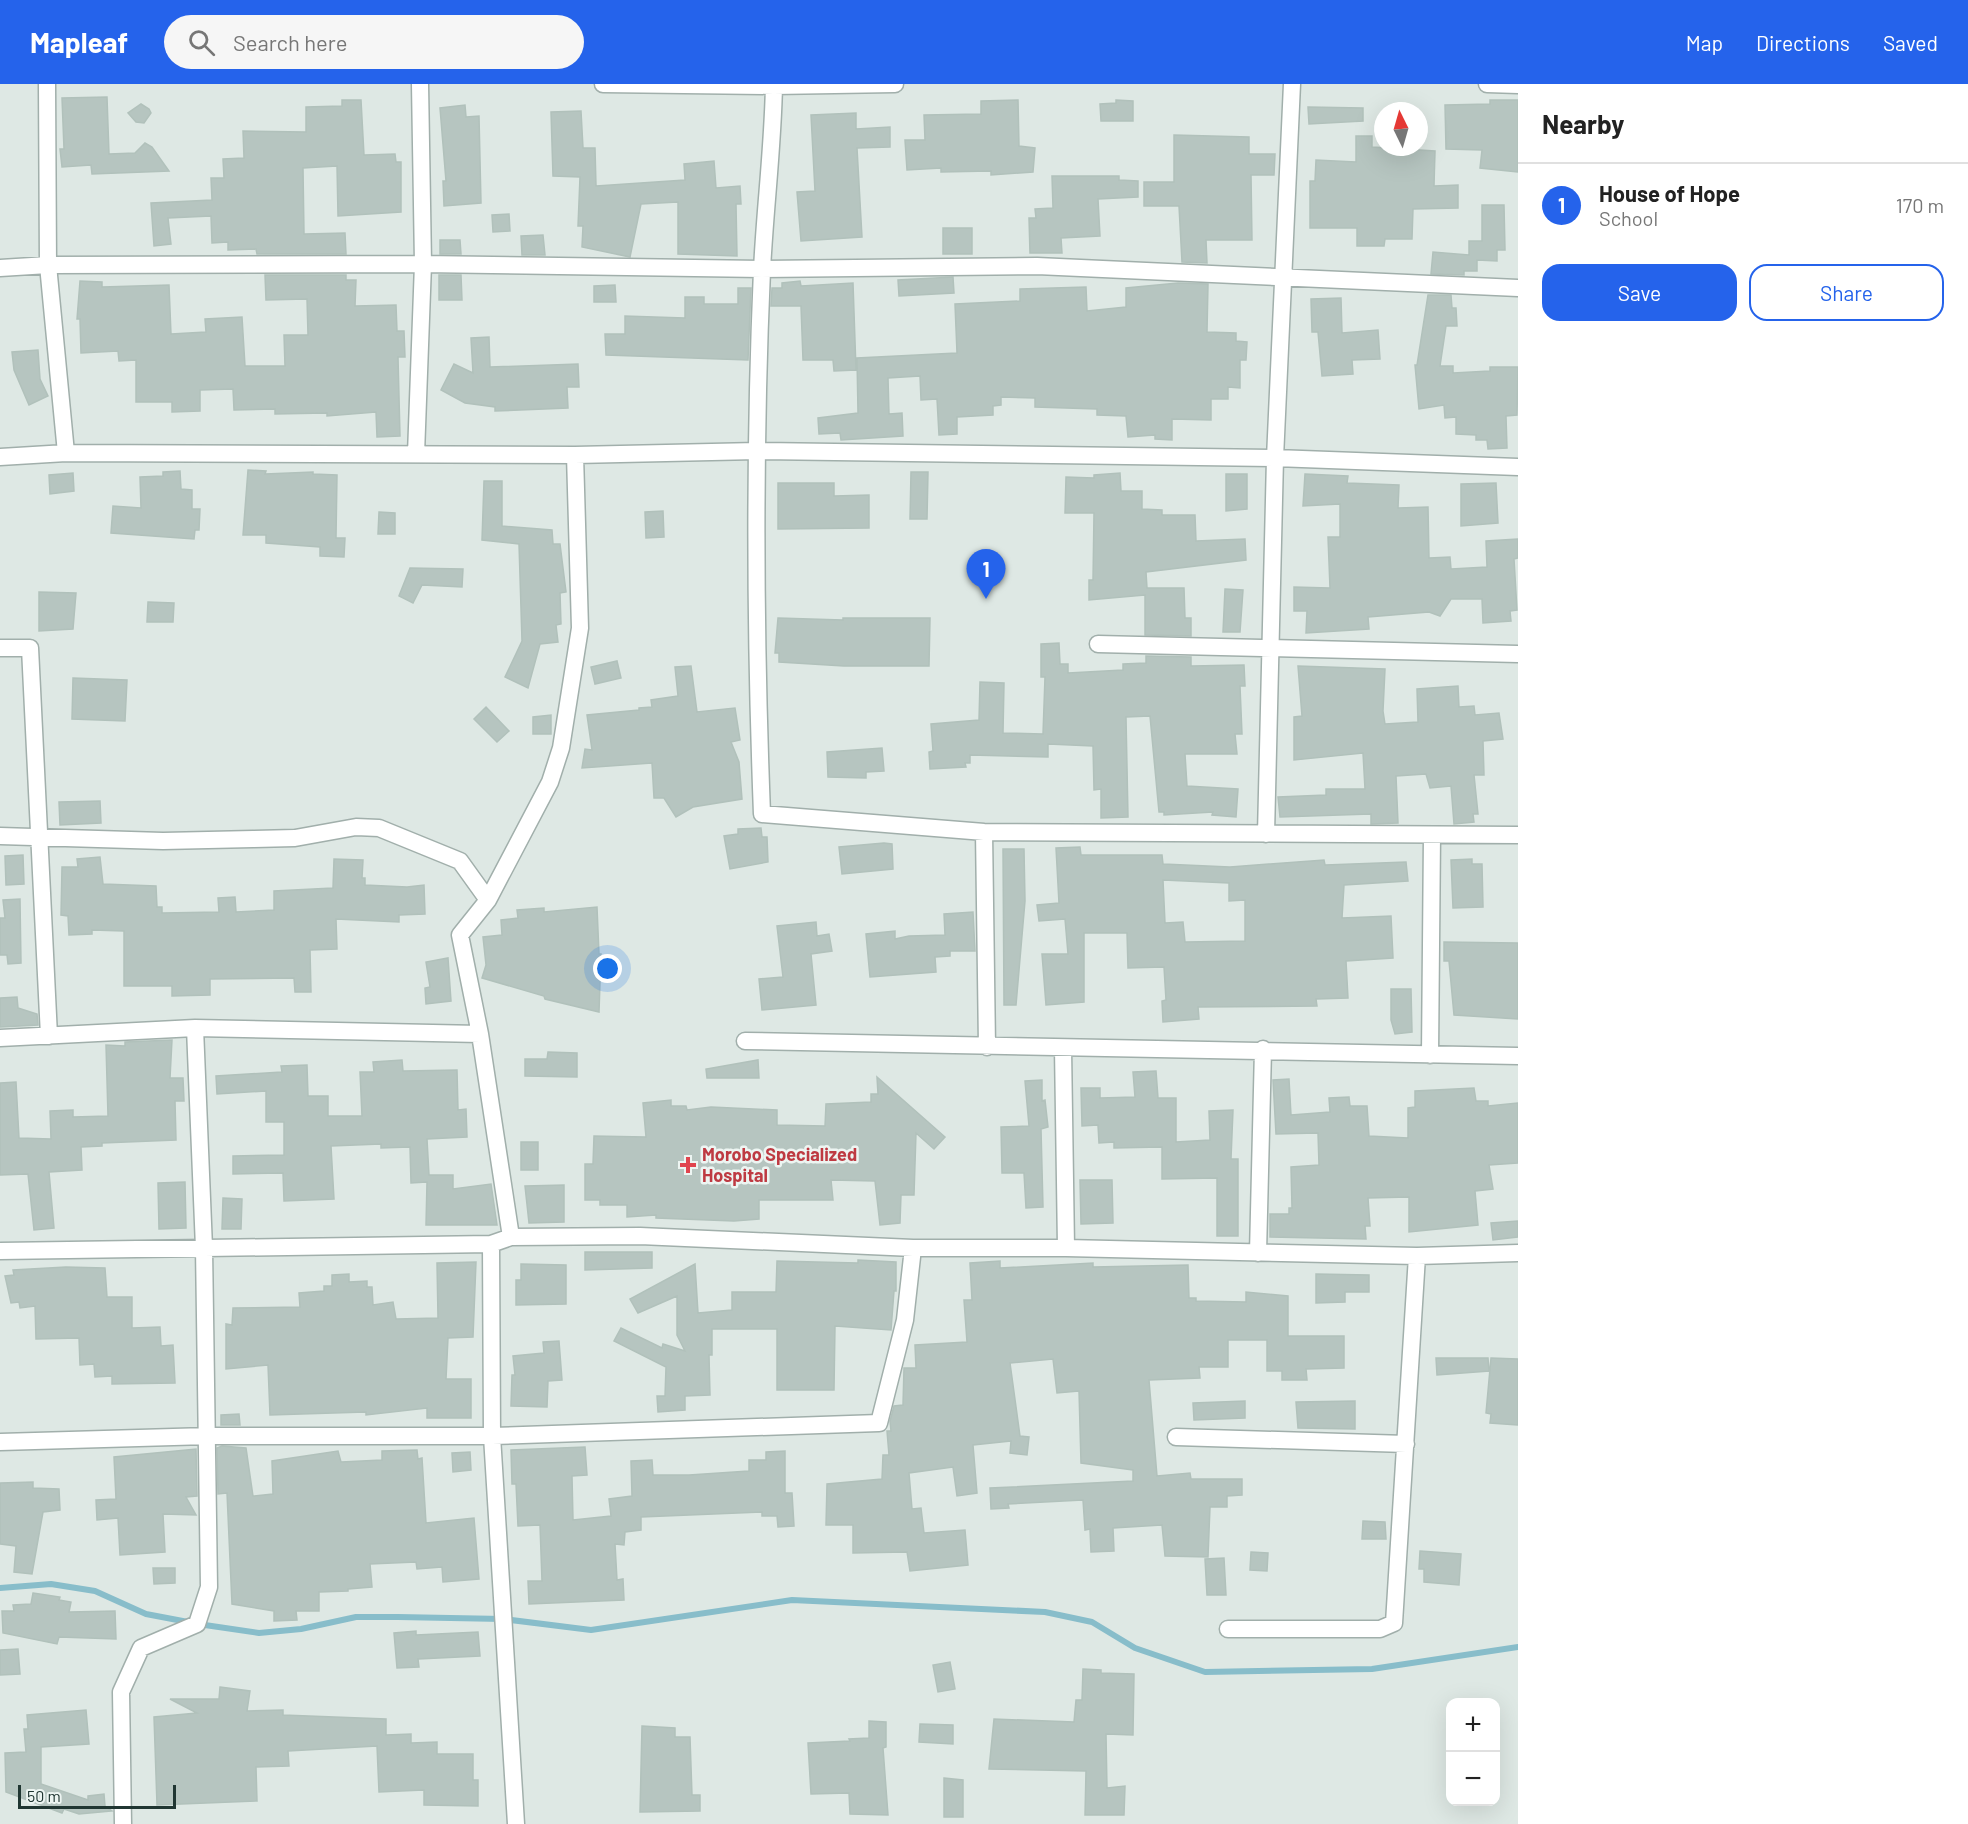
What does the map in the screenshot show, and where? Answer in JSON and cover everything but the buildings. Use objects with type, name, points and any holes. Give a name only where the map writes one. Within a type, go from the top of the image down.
[{"type":"street","points":[[47,84],[48,265],[66,453]]},
{"type":"street","points":[[416,454],[423,264],[420,84]]},
{"type":"street","points":[[603,84],[895,84]]},
{"type":"street","points":[[1266,834],[1275,458],[1292,84]]},
{"type":"street","points":[[1487,84],[1518,85]]},
{"type":"street","points":[[774,85],[762,269],[757,451],[756,660],[762,814],[984,832],[1518,835]]},
{"type":"street","points":[[0,268],[48,265],[423,264],[762,269],[1037,266],[1518,288]]},
{"type":"street","points":[[0,457],[66,453],[575,455],[757,451],[1275,458],[1518,467]]},
{"type":"street","points":[[511,1237],[480,1034],[460,935],[488,900],[550,782],[561,748],[580,628],[575,455]]},
{"type":"street","points":[[1098,644],[1518,654]]},
{"type":"street","points":[[0,648],[30,648],[49,1036]]},
{"type":"street","points":[[0,836],[163,841],[242,840],[295,838],[356,827],[378,828],[460,861],[488,900]]},
{"type":"street","points":[[984,832],[987,1047]]},
{"type":"street","points":[[1430,1055],[1432,835]]},
{"type":"street","points":[[0,1038],[195,1028],[480,1034]]},
{"type":"street","points":[[123,1824],[121,1692],[141,1648],[197,1624],[209,1587],[204,1248],[195,1028]]},
{"type":"street","points":[[745,1041],[987,1047],[1263,1049],[1518,1056]]},
{"type":"street","points":[[1063,1048],[1066,1248]]},
{"type":"street","points":[[1258,1253],[1263,1049]]},
{"type":"street","points":[[0,1251],[491,1244],[511,1237],[640,1236],[913,1248],[1066,1248],[1416,1256],[1518,1253]]},
{"type":"street","points":[[491,1244],[492,1436],[516,1824]]},
{"type":"street","points":[[0,1442],[208,1436],[492,1436],[879,1423],[905,1320],[913,1248]]},
{"type":"street","points":[[1228,1629],[1380,1629],[1394,1623],[1416,1256]]},
{"type":"street","points":[[1176,1437],[1406,1444]]},
{"type":"waterway","points":[[0,1588],[51,1584],[95,1591],[146,1614],[188,1622]]},
{"type":"waterway","points":[[198,1624],[259,1633],[301,1629],[356,1617],[398,1617],[503,1619],[591,1630],[792,1600],[1045,1612],[1092,1622],[1135,1648],[1205,1672],[1372,1669],[1518,1647]]},
{"type":"place","name":"House of Hope","points":[[986,599]]},
{"type":"place","name":"Morobo Specialized Hospital","points":[[688,1165]]}]
